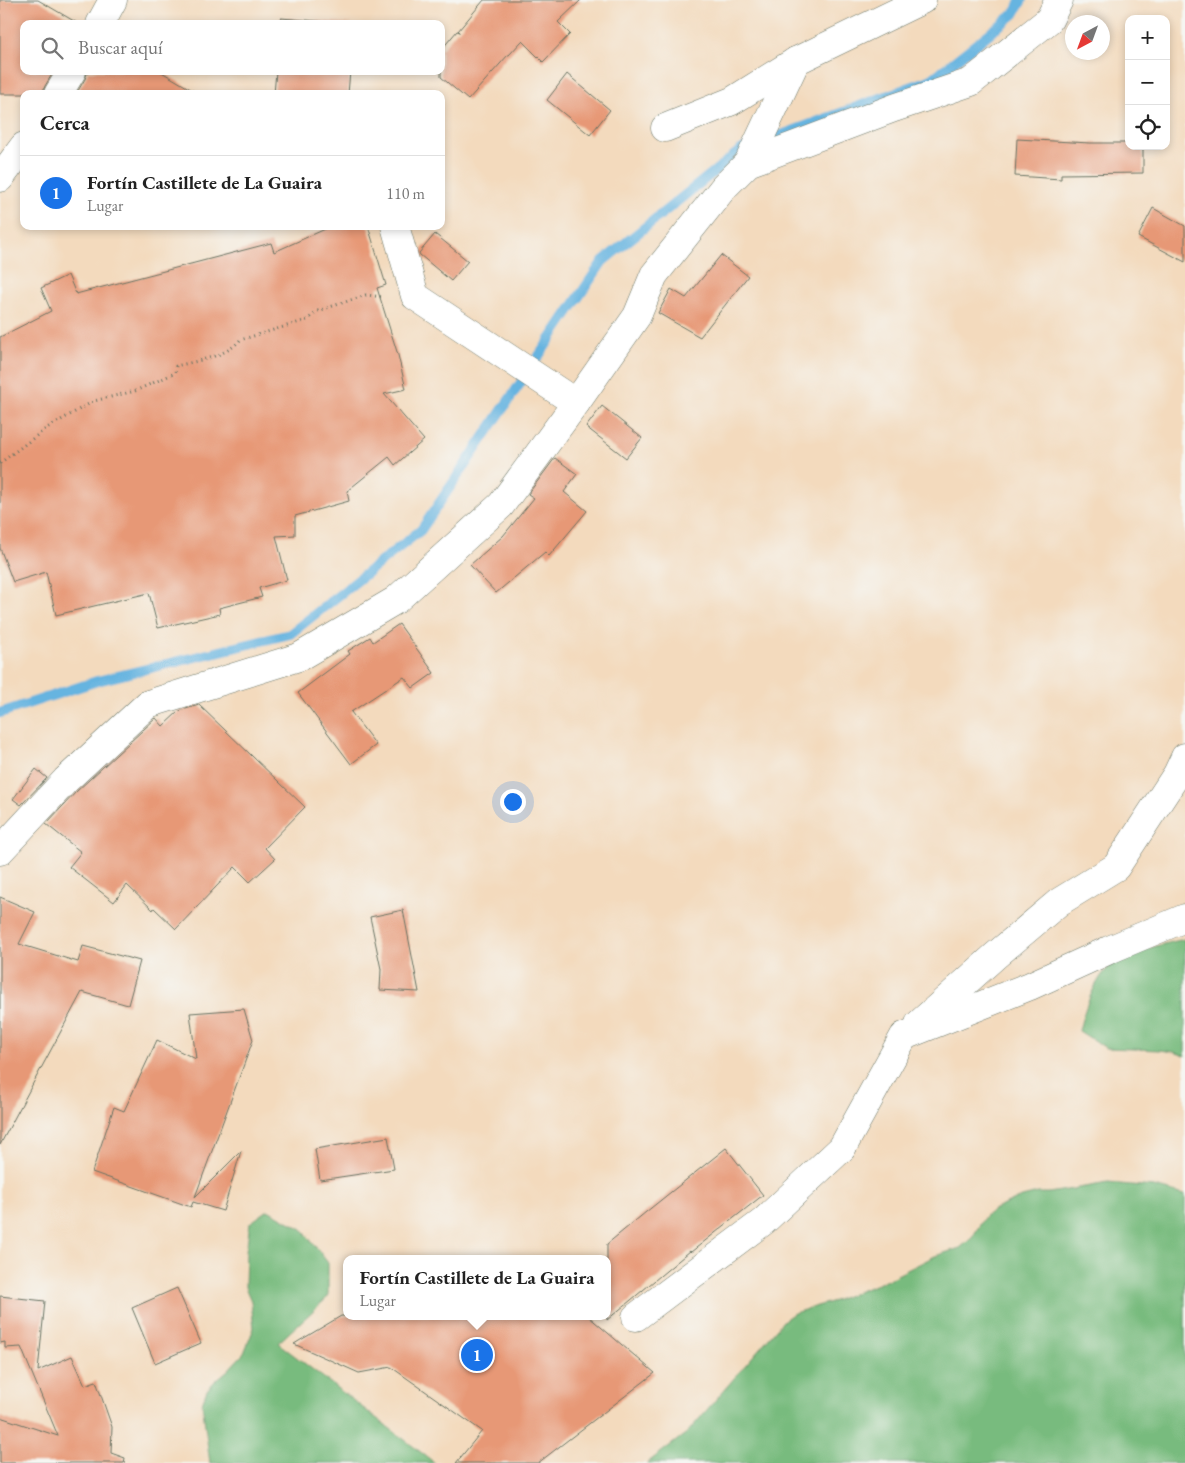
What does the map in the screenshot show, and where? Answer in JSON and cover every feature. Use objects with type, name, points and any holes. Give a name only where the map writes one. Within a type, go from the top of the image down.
[{"type":"street","points":[[102,20],[114,0]]},
{"type":"street","points":[[666,128],[732,101],[796,61],[922,0]]},
{"type":"street","points":[[748,163],[894,108],[971,82],[1049,20],[1059,0]]},
{"type":"street","points":[[0,851],[66,780],[148,704],[299,657],[396,600],[501,505],[637,316],[654,275],[724,187],[748,163],[796,61]]},
{"type":"street","points":[[60,90],[70,75]]},
{"type":"street","points":[[0,178],[20,151]]},
{"type":"street","points":[[396,230],[415,296],[576,403]]},
{"type":"street","points":[[636,1317],[764,1221],[842,1148],[904,1036],[1059,902],[1116,867],[1177,774],[1185,757]]},
{"type":"street","points":[[904,1036],[1030,986],[1108,950],[1185,918]]},
{"type":"path","points":[[0,463],[47,428],[94,401],[135,391],[174,373],[176,366],[213,357],[237,344],[240,340],[307,320],[318,311],[366,295],[386,298],[415,296]]},
{"type":"green space","points":[[1185,939],[1185,1056],[1160,1050],[1106,1048],[1079,1031],[1092,991],[1110,965],[1133,953]]},
{"type":"green space","points":[[1108,1183],[1154,1187],[1185,1195],[1185,1463],[647,1463],[688,1432],[784,1320],[794,1313],[834,1301],[885,1281],[935,1256],[960,1248],[972,1238],[985,1216],[995,1209],[1022,1197]]},
{"type":"green space","points":[[268,1210],[302,1229],[328,1263],[328,1297],[278,1343],[435,1463],[210,1463],[202,1403],[207,1390],[244,1353],[254,1328],[251,1301],[245,1287],[246,1251],[250,1223]]},
{"type":"building","points":[[0,0],[38,0],[72,20],[20,20],[20,75],[52,75],[44,90],[20,90],[20,94],[0,94]]},
{"type":"building","points":[[484,0],[581,0],[558,22],[570,34],[543,62],[522,41],[468,100],[441,77],[441,75],[445,75],[445,45],[457,31],[460,32],[458,31]]},
{"type":"building","points":[[281,18],[305,20],[281,20]]},
{"type":"building","points":[[567,74],[610,110],[590,135],[547,100]]},
{"type":"building","points":[[86,75],[167,75],[192,90],[78,90]]},
{"type":"building","points":[[276,75],[350,75],[348,90],[274,90]]},
{"type":"building","points":[[1017,139],[1125,143],[1125,150],[1143,150],[1143,173],[1061,174],[1061,179],[1015,176]]},
{"type":"building","points":[[1153,208],[1185,226],[1185,262],[1138,237]]},
{"type":"building","points":[[323,230],[369,230],[386,285],[377,288],[398,355],[406,389],[384,394],[424,440],[395,465],[389,457],[347,491],[349,501],[295,516],[295,535],[276,536],[287,580],[259,588],[262,597],[219,608],[220,614],[158,628],[149,593],[56,615],[46,572],[13,582],[0,548],[0,337],[51,311],[41,288],[68,275],[76,294],[271,243],[274,252]]},
{"type":"building","points":[[435,234],[468,261],[451,281],[419,253]]},
{"type":"building","points":[[721,255],[748,276],[700,337],[658,313],[671,289],[686,298]]},
{"type":"building","points":[[602,406],[642,438],[626,458],[586,427]]},
{"type":"building","points":[[555,458],[577,474],[564,492],[587,511],[549,556],[545,552],[496,593],[470,565],[503,536],[534,498],[528,494]]},
{"type":"building","points":[[399,624],[434,673],[413,688],[404,677],[351,712],[376,745],[351,764],[298,693],[350,654],[348,651],[370,637],[373,642]]},
{"type":"building","points":[[199,705],[305,807],[265,848],[275,859],[250,882],[235,867],[176,929],[127,885],[114,902],[69,867],[81,852],[46,824],[77,791],[156,718],[163,726],[179,711]]},
{"type":"building","points":[[36,769],[47,778],[21,805],[13,799]]},
{"type":"building","points":[[0,897],[35,912],[19,944],[78,962],[83,946],[140,961],[128,1005],[82,992],[0,1145]]},
{"type":"building","points":[[403,910],[419,992],[380,990],[381,969],[370,917]]},
{"type":"building","points":[[244,1009],[253,1040],[195,1197],[241,1151],[223,1211],[193,1202],[191,1207],[92,1172],[114,1107],[124,1111],[157,1040],[196,1059],[190,1013]]},
{"type":"building","points":[[388,1137],[394,1169],[320,1180],[315,1149]]},
{"type":"building","points":[[726,1148],[763,1195],[690,1251],[611,1317],[611,1255],[607,1255],[607,1244]]},
{"type":"building","points":[[177,1288],[201,1343],[155,1363],[132,1308]]},
{"type":"building","points":[[0,1296],[45,1301],[38,1371],[72,1356],[85,1385],[96,1381],[112,1427],[111,1453],[125,1458],[124,1463],[0,1463],[0,1417],[58,1436],[21,1347],[5,1348],[5,1342],[0,1343]]},
{"type":"building","points":[[341,1316],[343,1316],[343,1320],[593,1320],[655,1373],[538,1463],[456,1463],[482,1431],[391,1367],[359,1373],[294,1344]]},
{"type":"waterway","points":[[763,142],[932,79],[1014,14],[1022,0]]},
{"type":"waterway","points":[[0,713],[97,681],[290,634],[421,530],[603,261],[741,150],[749,147]]},
{"type":"place","name":"Fortín Castillete de La Guaira","points":[[477,1355]]}]
